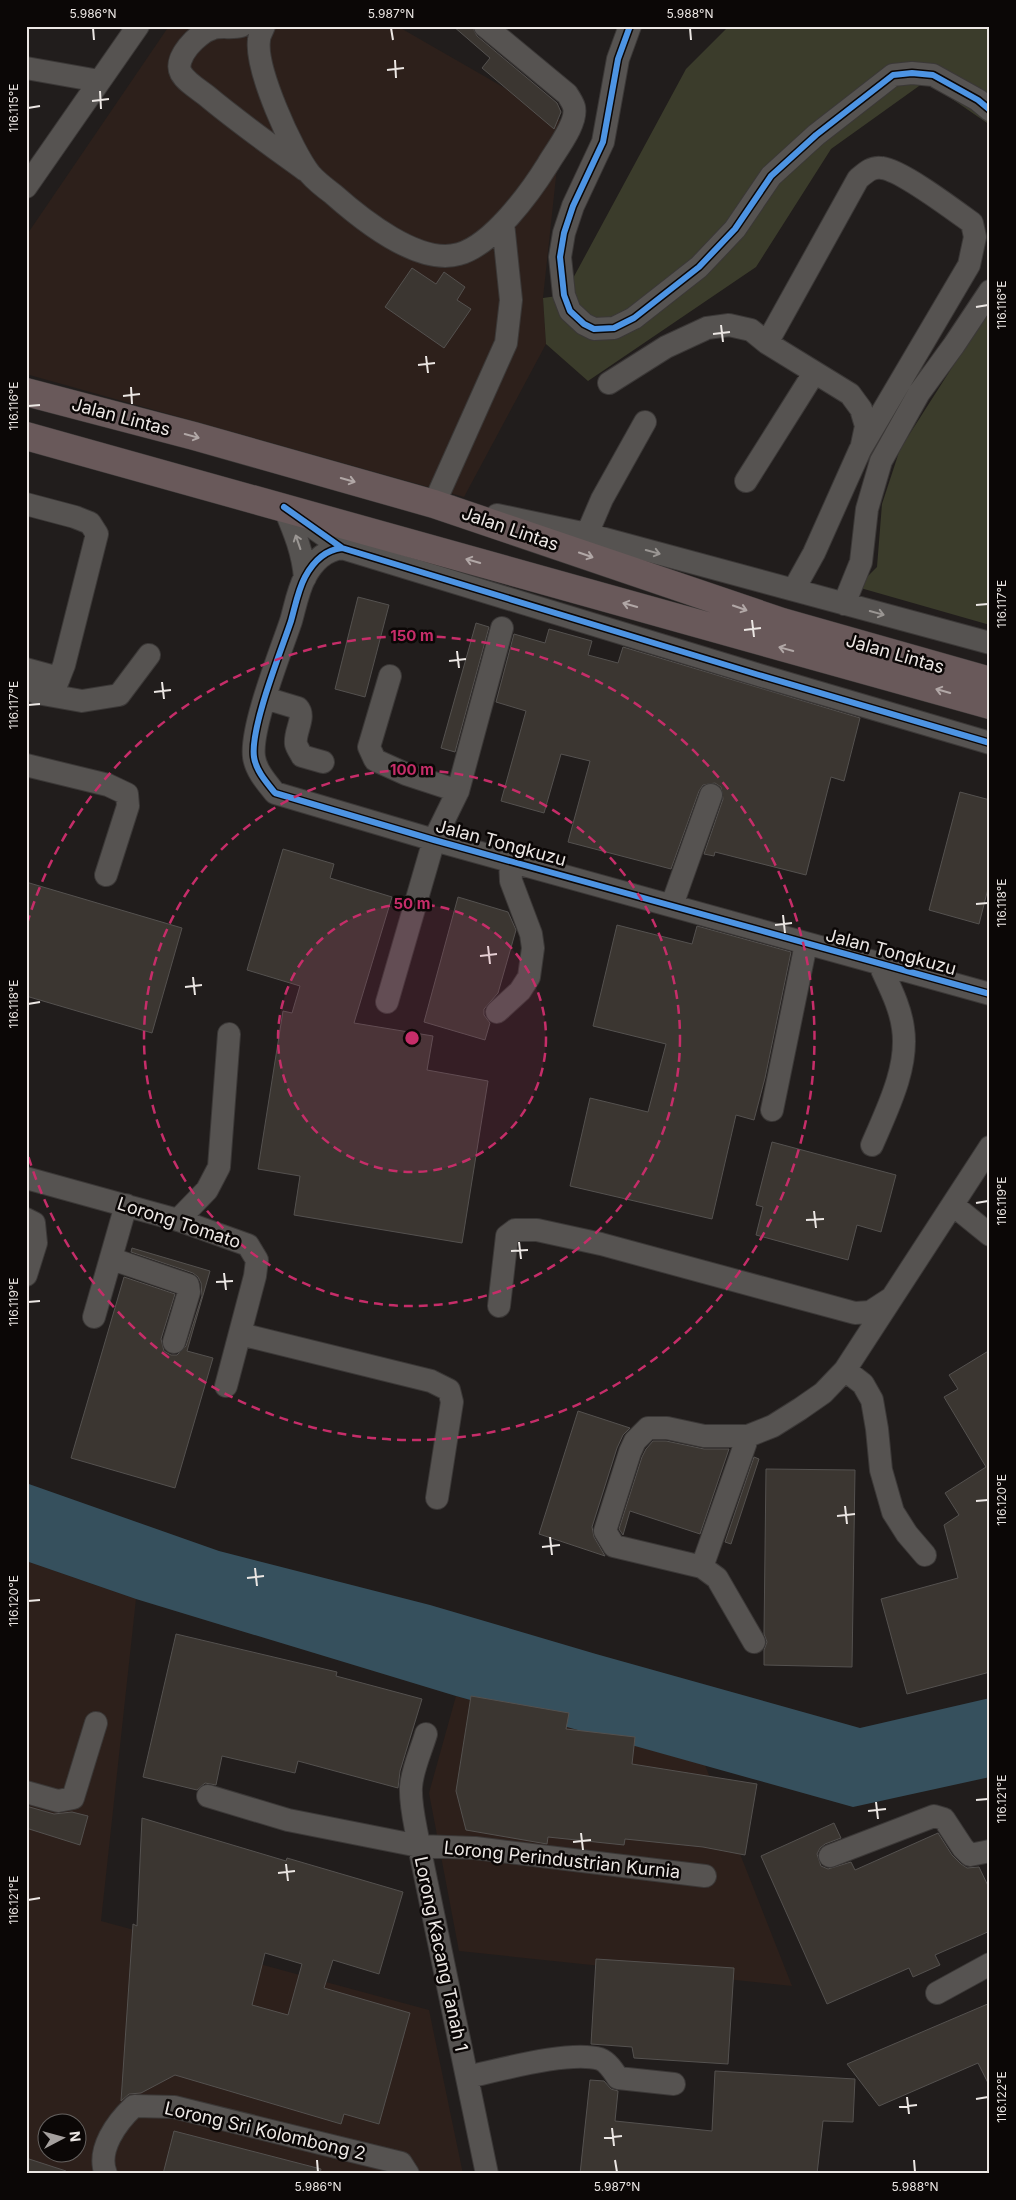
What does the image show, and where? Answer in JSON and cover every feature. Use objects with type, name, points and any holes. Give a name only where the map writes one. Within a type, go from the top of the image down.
[{"type":"highway","name":"Jalan Lintas","points":[[26,392],[194,436],[434,504],[782,622],[990,681]]},
{"type":"highway","name":"Jalan Lintas","points":[[26,436],[990,705]]},
{"type":"highway","points":[[26,450],[60,455],[80,450]]},
{"type":"street","points":[[26,187],[138,26]]},
{"type":"street","points":[[241,26],[217,27],[203,32],[183,54],[179,62],[180,71],[185,78],[220,107],[310,174],[358,217],[401,243],[423,252],[457,255],[471,250],[503,223],[534,187],[574,122],[574,107],[567,94],[485,26]]},
{"type":"street","points":[[264,26],[259,40],[264,74],[275,108],[310,174]]},
{"type":"street","points":[[630,26],[618,59],[602,142],[573,206],[564,233],[560,257],[564,295],[570,311],[584,324],[594,329],[614,328],[634,318],[699,267],[735,230],[771,176],[816,135],[893,75],[912,73],[933,75],[978,100],[990,110]]},
{"type":"street","points":[[26,68],[98,81]]},
{"type":"street","points":[[767,343],[858,179],[871,169],[882,168],[898,174],[972,223],[975,236],[969,265],[860,450],[814,553],[794,589]]},
{"type":"street","points":[[503,223],[511,300],[506,343],[434,504],[587,534],[990,643]]},
{"type":"street","points":[[844,604],[862,562],[867,509],[881,461],[919,393],[990,291]]},
{"type":"street","points":[[609,383],[666,347],[707,328],[728,325],[751,330],[767,343],[850,394],[861,409],[866,426],[860,450]]},
{"type":"street","points":[[746,481],[814,373]]},
{"type":"street","points":[[26,386],[53,399]]},
{"type":"street","points":[[587,534],[602,499],[644,422]]},
{"type":"street","points":[[26,504],[90,523],[97,534],[55,688],[50,692],[31,691]]},
{"type":"street","points":[[284,507],[342,548],[759,675],[990,742]]},
{"type":"street","name":"Jalan Tongkuzu","points":[[284,507],[301,551],[305,578]]},
{"type":"street","name":"Jalan Tongkuzu","points":[[342,548],[334,549],[324,554],[305,578],[265,698],[257,730],[254,757],[263,778],[275,793],[434,840],[990,994]]},
{"type":"street","points":[[387,1002],[434,840],[458,791],[502,628]]},
{"type":"street","points":[[31,691],[82,701],[119,695],[149,655]]},
{"type":"street","points":[[26,669],[59,678]]},
{"type":"street","points":[[390,676],[369,747],[376,760],[406,774],[458,791]]},
{"type":"street","points":[[265,698],[298,708],[301,715],[296,735],[296,746],[302,756],[323,762]]},
{"type":"street","points":[[26,765],[108,785],[127,794],[128,806],[106,875]]},
{"type":"street","points":[[672,905],[711,795]]},
{"type":"street","points":[[497,1012],[520,991],[529,977],[533,948],[531,934],[511,881],[510,861]]},
{"type":"street","points":[[772,1110],[806,944]]},
{"type":"street","points":[[872,1144],[896,1088],[903,1051],[903,1028],[895,1000],[879,963]]},
{"type":"street","points":[[178,1220],[207,1190],[219,1167],[229,1034]]},
{"type":"street","points":[[754,1642],[717,1578],[702,1567],[614,1546],[605,1531],[635,1441],[648,1428],[667,1428],[704,1436],[748,1436],[773,1426],[823,1393],[845,1370],[990,1147]]},
{"type":"street","name":"Lorong Tomato","points":[[26,1178],[178,1220],[248,1245],[257,1260],[255,1276],[226,1386]]},
{"type":"street","points":[[94,1317],[126,1205]]},
{"type":"street","points":[[953,1205],[990,1235]]},
{"type":"street","points":[[26,1219],[34,1223],[36,1243],[26,1275]]},
{"type":"street","points":[[499,1306],[508,1236],[516,1230],[537,1230],[602,1244],[855,1313],[870,1312],[891,1299]]},
{"type":"street","points":[[112,1259],[188,1286],[189,1292],[174,1342]]},
{"type":"street","points":[[240,1334],[430,1381],[449,1390],[452,1402],[437,1498]]},
{"type":"street","points":[[845,1370],[863,1384],[872,1400],[878,1429],[881,1470],[893,1512],[907,1534],[925,1555]]},
{"type":"street","points":[[702,1567],[748,1436]]},
{"type":"street","points":[[26,1792],[58,1801],[73,1798],[96,1723]]},
{"type":"street","name":"Lorong Kacang Tanah 1","points":[[426,1734],[411,1787],[419,1846],[486,2174]]},
{"type":"street","name":"Lorong Perindustrian Kurnia","points":[[208,1796],[288,1820],[419,1846],[475,1848],[705,1876]]},
{"type":"street","points":[[830,1856],[934,1816],[944,1819],[963,1848],[970,1855],[990,1851]]},
{"type":"street","points":[[937,1992],[990,1964]]},
{"type":"street","points":[[467,2077],[569,2057],[601,2059],[612,2068],[618,2078],[674,2084]]},
{"type":"street","name":"Lorong Sri Kolombong 2","points":[[106,2174],[103,2167],[108,2141],[120,2119],[134,2106],[174,2107],[401,2163],[408,2174]]},
{"type":"shaded area","points":[[169,26],[397,26],[562,121],[543,298],[546,344],[464,497],[26,374],[26,236]]},
{"type":"shaded area","points":[[26,1561],[136,1599],[101,1921],[429,2010],[463,2174],[26,2174]]},
{"type":"shaded area","points":[[456,1696],[705,1765],[792,1986],[459,1951],[429,1793]]},
{"type":"green space","points":[[729,26],[990,26],[990,125],[926,81],[831,149],[756,267],[588,381],[546,344],[543,298],[564,295],[686,69]]},
{"type":"green space","points":[[990,308],[990,625],[857,587],[877,567],[882,504],[900,449]]},
{"type":"water","points":[[26,1483],[219,1551],[430,1605],[860,1728],[990,1698],[990,1777],[853,1807],[456,1696],[136,1599],[26,1561]]},
{"type":"building","points":[[453,26],[472,26],[477,36],[557,103],[561,112],[554,129],[482,68],[490,58]]},
{"type":"building","points":[[412,268],[436,284],[444,272],[465,287],[457,300],[471,309],[444,348],[385,307]]},
{"type":"building","points":[[358,597],[389,605],[365,697],[335,689]]},
{"type":"building","points":[[476,623],[489,627],[455,752],[441,748]]},
{"type":"building","points":[[549,629],[592,641],[588,655],[618,663],[623,647],[860,718],[844,781],[831,777],[806,875],[715,852],[714,856],[704,854],[723,799],[721,787],[715,783],[703,785],[699,791],[671,869],[568,842],[590,761],[561,754],[544,813],[501,801],[526,711],[496,702],[514,634],[545,643]]},
{"type":"building","points":[[960,792],[990,800],[990,881],[979,924],[929,910]]},
{"type":"building","points":[[283,849],[334,864],[330,878],[392,897],[354,1023],[433,1036],[427,1070],[488,1081],[462,1243],[294,1215],[300,1176],[258,1169],[283,1011],[292,1013],[300,986],[247,970]]},
{"type":"building","points":[[26,882],[182,928],[152,1033],[26,996]]},
{"type":"building","points":[[458,897],[508,912],[516,930],[498,993],[484,1009],[484,1015],[490,1023],[485,1040],[424,1022]]},
{"type":"building","points":[[617,925],[692,944],[697,926],[791,952],[765,1078],[754,1120],[736,1115],[712,1219],[570,1186],[590,1098],[648,1112],[666,1044],[593,1026]]},
{"type":"building","points":[[772,1142],[896,1175],[881,1232],[857,1225],[848,1260],[756,1235],[763,1207],[756,1205]]},
{"type":"building","points":[[132,1248],[210,1271],[187,1351],[213,1358],[175,1488],[71,1458],[124,1277],[175,1294],[161,1339],[164,1351],[171,1355],[177,1355],[186,1346],[202,1296],[201,1283],[193,1273],[131,1252]]},
{"type":"building","points":[[990,1350],[990,1672],[907,1694],[881,1599],[958,1578],[944,1525],[959,1515],[945,1493],[986,1467],[944,1397],[958,1389],[949,1375]]},
{"type":"building","points":[[578,1411],[630,1428],[623,1435],[617,1448],[592,1527],[594,1537],[605,1556],[539,1534]]},
{"type":"building","points":[[653,1441],[666,1441],[704,1449],[729,1449],[700,1534],[630,1511],[623,1535],[619,1529],[642,1457]]},
{"type":"building","points":[[754,1457],[759,1459],[731,1544],[725,1542]]},
{"type":"building","points":[[766,1469],[855,1470],[852,1667],[764,1665],[764,1650],[767,1642],[764,1634]]},
{"type":"building","points":[[176,1634],[337,1672],[336,1676],[422,1699],[400,1771],[398,1788],[298,1761],[295,1773],[222,1756],[216,1785],[205,1783],[197,1790],[143,1777]]},
{"type":"building","points":[[471,1696],[569,1713],[566,1729],[635,1737],[632,1764],[757,1784],[745,1855],[703,1847],[625,1839],[624,1845],[548,1837],[547,1844],[466,1830],[456,1791]]},
{"type":"building","points":[[26,1806],[54,1814],[72,1812],[88,1816],[80,1845],[26,1828]]},
{"type":"building","points":[[142,1818],[286,1861],[287,1858],[403,1892],[379,1974],[333,1960],[324,1988],[410,2013],[379,2124],[344,2114],[341,2124],[175,2075],[141,2093],[129,2094],[121,2101],[133,1924],[137,1926]],"holes":[[[265,1953],[302,1964],[288,2015],[252,2005]]]},
{"type":"building","points":[[834,1823],[841,1838],[825,1844],[817,1854],[821,1866],[828,1869],[851,1862],[855,1870],[938,1833],[952,1855],[961,1864],[967,1868],[979,1867],[990,1890],[990,1931],[935,1955],[940,1965],[913,1977],[909,1968],[827,2004],[761,1856]]},
{"type":"building","points":[[596,1959],[734,1968],[728,2064],[634,2058],[632,2047],[591,2044]]},
{"type":"building","points":[[990,2003],[990,2087],[978,2063],[879,2106],[847,2064]]},
{"type":"building","points":[[715,2071],[855,2079],[853,2122],[823,2121],[817,2174],[580,2174],[590,2080],[604,2081],[611,2089],[618,2091],[615,2121],[712,2131]]},
{"type":"building","points":[[174,2131],[321,2169],[320,2174],[163,2174]]},
{"type":"building","points":[[26,2158],[66,2171],[66,2174],[26,2174]]},
{"type":"cycle path","points":[[630,26],[618,59],[603,142],[573,206],[564,233],[560,257],[564,295],[570,311],[584,324],[594,329],[614,328],[634,318],[699,267],[735,229],[771,176],[816,135],[893,75],[912,73],[933,75],[978,100],[990,110]]},
{"type":"cycle path","points":[[284,507],[342,548],[990,743]]},
{"type":"cycle path","points":[[342,548],[325,554],[312,566],[305,577],[261,709],[254,744],[254,757],[259,772],[275,793],[434,840],[990,994]]}]
